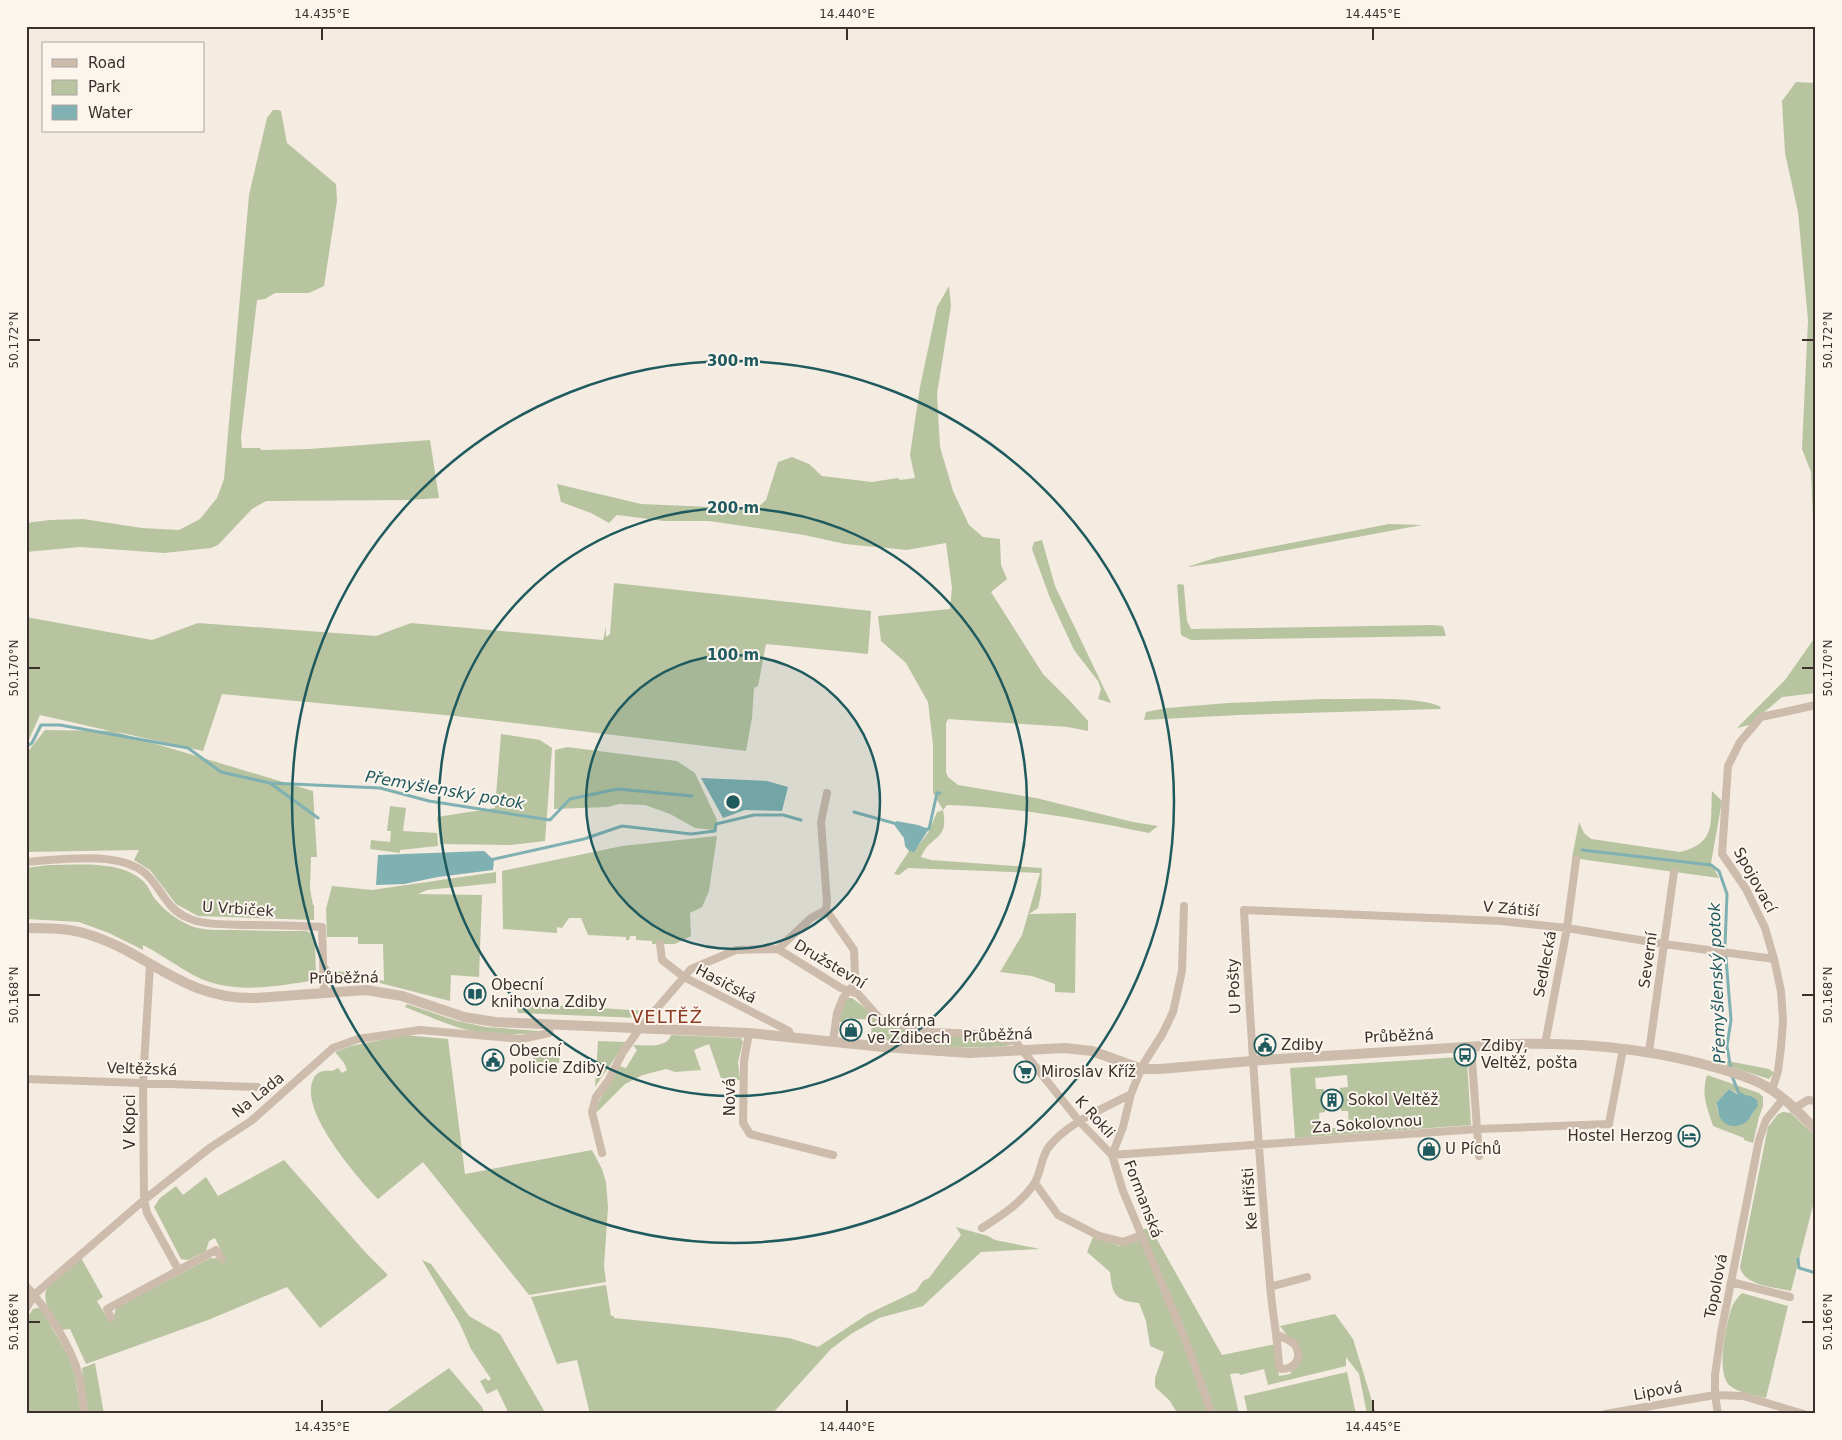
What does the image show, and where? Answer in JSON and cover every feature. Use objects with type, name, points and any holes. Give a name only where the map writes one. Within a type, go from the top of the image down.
[{"type":"street","name":"Spojovací","points":[[1772,1090],[1778,1071],[1783,1021],[1781,991],[1765,928],[1746,889],[1722,854],[1728,766],[1740,742],[1761,717],[1816,705]]},
{"type":"street","points":[[828,793],[821,822],[826,910],[854,950],[855,975],[853,986],[843,998],[837,1013],[833,1041]]},
{"type":"street","name":"U Vrbiček","points":[[26,862],[69,858],[123,862],[146,874],[167,902],[185,917],[220,924],[322,927],[324,992]]},
{"type":"street","name":"Sedlecká","points":[[1544,1044],[1567,928],[1576,860]]},
{"type":"street","name":"Severní","points":[[1649,1052],[1674,872]]},
{"type":"street","name":"Formanská","points":[[1184,906],[1182,971],[1173,1012],[1163,1033],[1144,1063],[1131,1094],[1123,1127],[1112,1155],[1123,1191],[1212,1414]]},
{"type":"street","points":[[778,949],[811,918],[826,910]]},
{"type":"street","name":"V Zátiší","points":[[1244,910],[1501,921],[1567,928],[1774,959]]},
{"type":"street","name":"U Pošty","points":[[1244,910],[1253,1061]]},
{"type":"street","name":"Průběžná","points":[[26,928],[69,929],[87,934],[120,947],[150,966],[194,988],[212,994],[239,999],[366,990],[402,996],[464,1018],[495,1022],[749,1033],[969,1052],[1065,1048],[1092,1051],[1142,1069],[1512,1044],[1623,1049],[1649,1052],[1731,1072],[1757,1081],[1772,1090],[1794,1108],[1816,1130]]},
{"type":"street","name":"Hasičská","points":[[660,944],[662,960],[684,977],[789,1031],[791,1037]]},
{"type":"street","name":"Družstevní","points":[[602,1153],[592,1117],[596,1097],[608,1081],[623,1052],[640,1028],[691,969],[736,950],[778,949],[849,992],[858,994],[881,1020],[931,1032],[978,1034],[1015,1041],[1023,1049]]},
{"type":"street","name":"V Kopci","points":[[150,966],[143,1082],[144,1200],[147,1213],[179,1271]]},
{"type":"street","name":"Na Lada","points":[[26,1309],[34,1295],[144,1200],[211,1147],[251,1121],[328,1052],[343,1043],[420,1030],[521,1039],[550,1033],[550,1025]]},
{"type":"street","name":"Nová","points":[[749,1033],[744,1061],[743,1123],[750,1134],[833,1155]]},
{"type":"street","points":[[1471,1046],[1479,1156]]},
{"type":"street","name":"K Rokli","points":[[1023,1049],[1032,1064],[1079,1122],[1112,1155]]},
{"type":"street","name":"Za Sokolovnou","points":[[1112,1155],[1260,1146],[1478,1129],[1609,1124],[1623,1049]]},
{"type":"street","name":"Ke Hřišti","points":[[1253,1061],[1270,1287],[1278,1335]]},
{"type":"street","name":"Veltěžská","points":[[26,1079],[257,1087]]},
{"type":"street","points":[[982,1228],[1011,1209],[1035,1183],[1047,1149],[1061,1135],[1079,1122],[1131,1094]]},
{"type":"street","name":"Topolová","points":[[1718,1414],[1714,1376],[1762,1130],[1768,1116],[1783,1099]]},
{"type":"street","points":[[1794,1108],[1808,1100],[1816,1101]]},
{"type":"street","points":[[1035,1183],[1058,1215],[1099,1236],[1123,1242],[1142,1235]]},
{"type":"street","points":[[112,1318],[107,1309],[179,1271],[214,1246],[222,1259]]},
{"type":"street","points":[[1270,1287],[1307,1278]]},
{"type":"street","points":[[1731,1282],[1790,1297]]},
{"type":"street","points":[[26,1286],[44,1307],[72,1358],[78,1374],[84,1414]]},
{"type":"street","points":[[26,1301],[34,1295]]},
{"type":"street","points":[[1716,1395],[1743,1396],[1804,1414]]},
{"type":"street","name":"Lipová","points":[[1605,1414],[1716,1395]]},
{"type":"green space","points":[[1796,82],[1816,83],[1816,598],[1811,472],[1802,449],[1808,320],[1798,212],[1785,153],[1782,101]]},
{"type":"green space","points":[[273,110],[281,111],[287,143],[336,184],[337,201],[324,286],[309,293],[275,293],[265,299],[257,300],[241,437],[242,448],[260,448],[261,450],[309,449],[430,440],[439,498],[266,501],[252,509],[218,545],[211,548],[164,553],[80,547],[26,552],[26,523],[83,519],[142,528],[179,530],[200,519],[217,498],[224,479],[249,195],[267,118]]},
{"type":"green space","points":[[949,286],[951,306],[937,394],[940,447],[953,491],[969,525],[983,537],[1000,539],[1001,565],[1007,579],[991,592],[1043,674],[1088,721],[1088,731],[1068,727],[948,719],[946,723],[946,772],[948,777],[958,785],[1036,798],[1133,822],[1158,826],[1149,833],[1074,819],[998,808],[947,805],[943,810],[933,793],[933,745],[928,702],[906,663],[881,641],[878,616],[950,609],[952,588],[946,543],[907,550],[845,544],[804,535],[709,521],[664,521],[617,515],[609,523],[591,513],[561,502],[557,484],[641,504],[756,509],[766,500],[778,462],[792,457],[809,464],[822,476],[872,482],[898,478],[900,480],[915,478],[910,455],[920,387],[937,307]]},
{"type":"green space","points":[[1389,524],[1422,525],[1187,567],[1218,557]]},
{"type":"green space","points":[[1042,540],[1055,586],[1111,703],[1098,699],[1101,689],[1098,681],[1074,650],[1050,598],[1032,549],[1034,542]]},
{"type":"green space","points":[[614,583],[871,611],[868,654],[766,644],[758,686],[754,688],[752,718],[746,751],[455,716],[222,694],[203,751],[113,731],[313,791],[317,857],[311,857],[310,889],[314,905],[314,920],[198,916],[176,904],[150,870],[134,860],[139,850],[26,852],[26,754],[45,730],[110,731],[40,715],[26,746],[26,617],[152,640],[198,623],[376,636],[411,623],[603,640],[606,627],[606,637],[610,634]]},
{"type":"green space","points":[[1177,585],[1184,585],[1187,621],[1191,629],[1432,625],[1443,626],[1446,636],[1191,640],[1181,635]]},
{"type":"green space","points":[[1816,636],[1816,693],[1782,697],[1749,725],[1737,728],[1785,680]]},
{"type":"green space","points":[[1324,699],[1401,699],[1430,703],[1441,707],[1440,709],[1238,715],[1144,720],[1146,712],[1167,708],[1228,703]]},
{"type":"green space","points":[[501,734],[540,740],[552,748],[545,841],[511,845],[440,844],[437,817],[495,808]]},
{"type":"green space","points":[[567,747],[677,761],[695,773],[717,820],[714,830],[695,828],[670,814],[645,805],[619,804],[608,807],[554,809],[555,750]]},
{"type":"green space","points":[[1712,791],[1722,801],[1711,863],[1719,878],[1572,858],[1579,822],[1584,833],[1591,839],[1680,852],[1692,848],[1706,837],[1709,830]]},
{"type":"green space","points":[[390,806],[406,808],[403,831],[437,833],[438,846],[400,850],[400,853],[370,849],[371,840],[390,842],[391,831],[387,831]]},
{"type":"green space","points":[[943,810],[944,828],[938,837],[929,844],[921,857],[931,860],[1042,868],[1041,894],[1038,908],[1029,914],[1076,913],[1075,993],[1055,992],[1055,984],[1032,976],[1000,972],[1022,935],[1040,873],[908,868],[899,875],[894,874],[909,851],[914,851],[928,833],[937,812]]},
{"type":"green space","points":[[717,836],[709,891],[702,907],[690,913],[691,936],[675,944],[652,944],[652,941],[636,940],[636,936],[630,936],[629,940],[626,940],[626,937],[588,935],[581,918],[569,918],[562,928],[557,927],[557,933],[503,929],[502,871],[622,846]]},
{"type":"green space","points":[[85,864],[122,869],[144,882],[155,899],[167,911],[181,921],[196,928],[214,930],[306,931],[311,933],[315,942],[316,980],[256,988],[225,986],[197,977],[143,945],[143,950],[109,933],[79,922],[26,919],[26,868]]},
{"type":"green space","points":[[496,872],[496,883],[427,890],[418,894],[482,895],[479,977],[451,975],[450,1001],[380,983],[328,984],[327,965],[331,970],[384,981],[383,944],[358,944],[358,937],[327,937],[326,909],[332,886],[372,890]]},
{"type":"green space","points":[[848,998],[852,998],[887,1024],[928,1035],[965,1036],[1000,1040],[1013,1044],[961,1048],[915,1045],[871,1037],[872,1020],[846,1018],[845,1022],[837,1022]]},
{"type":"green space","points":[[516,1003],[648,1011],[640,1018],[518,1013]]},
{"type":"green space","points":[[407,1004],[457,1021],[486,1027],[539,1031],[537,1033],[508,1034],[469,1030],[405,1007]]},
{"type":"green space","points":[[404,1035],[448,1039],[465,1174],[592,1150],[602,1169],[606,1182],[608,1207],[604,1266],[606,1282],[529,1295],[423,1162],[378,1199],[357,1175],[332,1143],[314,1109],[311,1093],[313,1080],[321,1072],[332,1071],[338,1068],[342,1073],[347,1070],[335,1052],[351,1046]]},
{"type":"green space","points":[[671,1035],[741,1038],[743,1042],[738,1062],[740,1080],[721,1078],[709,1044],[694,1050],[701,1070],[675,1072],[666,1069],[643,1075],[625,1084],[596,1113],[598,1103],[619,1066],[626,1068],[637,1050],[633,1045],[649,1046],[660,1044],[669,1039]]},
{"type":"green space","points":[[598,1041],[626,1042],[595,1087]]},
{"type":"green space","points":[[534,1049],[560,1050],[559,1063],[533,1062]]},
{"type":"green space","points":[[1460,1057],[1460,1062],[1467,1062],[1471,1125],[1295,1138],[1290,1068]],"holes":[[[1347,1075],[1348,1087],[1340,1088],[1341,1111],[1348,1111],[1349,1127],[1320,1129],[1319,1113],[1325,1112],[1324,1089],[1316,1089],[1315,1078]]]},
{"type":"green space","points":[[1722,1060],[1769,1069],[1773,1074],[1769,1079],[1722,1064]]},
{"type":"green space","points":[[1707,1075],[1759,1093],[1763,1097],[1763,1106],[1753,1143],[1713,1126],[1705,1101]],"holes":[[[1729,1089],[1739,1094],[1754,1111],[1750,1118],[1719,1115],[1716,1103]]]},
{"type":"green space","points":[[1783,1112],[1791,1113],[1816,1137],[1816,1194],[1791,1291],[1754,1282],[1747,1278],[1740,1267],[1768,1127],[1778,1114]]},
{"type":"green space","points":[[284,1160],[387,1276],[320,1328],[287,1287],[208,1320],[86,1364],[70,1329],[61,1330],[48,1309],[45,1298],[48,1287],[81,1258],[103,1297],[97,1301],[109,1321],[114,1316],[116,1308],[210,1258],[225,1259],[215,1238],[209,1241],[206,1251],[188,1260],[181,1259],[154,1207],[160,1198],[176,1186],[183,1195],[206,1177],[218,1196]]},
{"type":"green space","points":[[956,1227],[988,1236],[995,1240],[1040,1249],[981,1252],[923,1306],[879,1318],[851,1334],[831,1349],[772,1414],[590,1414],[577,1360],[557,1364],[531,1297],[606,1285],[611,1316],[614,1316],[614,1318],[789,1338],[818,1347],[868,1314],[916,1291],[923,1281],[929,1278],[961,1235]]},
{"type":"green space","points":[[1143,1229],[1151,1229],[1222,1355],[1276,1344],[1275,1355],[1279,1376],[1290,1374],[1295,1364],[1296,1348],[1280,1326],[1335,1314],[1353,1339],[1376,1414],[1367,1414],[1359,1374],[1346,1357],[1346,1366],[1268,1385],[1264,1369],[1240,1375],[1239,1373],[1230,1374],[1239,1414],[1178,1414],[1169,1400],[1155,1387],[1155,1378],[1164,1352],[1150,1346],[1146,1321],[1139,1303],[1125,1300],[1116,1295],[1112,1286],[1110,1272],[1087,1252],[1093,1237],[1120,1246],[1138,1241]]},
{"type":"green space","points":[[422,1260],[431,1264],[469,1316],[500,1334],[546,1414],[509,1414],[497,1389],[487,1394],[480,1381],[486,1378],[488,1381],[491,1379],[471,1349],[460,1324]]},
{"type":"green space","points":[[1742,1293],[1788,1306],[1766,1398],[1737,1390],[1729,1385],[1725,1379],[1723,1348],[1725,1337],[1731,1309]]},
{"type":"green space","points":[[33,1309],[41,1309],[68,1355],[75,1375],[81,1414],[26,1414],[26,1319]]},
{"type":"green space","points":[[95,1363],[104,1414],[88,1414],[82,1368]]},
{"type":"green space","points":[[449,1368],[482,1407],[485,1414],[383,1414]]},
{"type":"green space","points":[[1347,1372],[1356,1414],[1248,1414],[1244,1396]]},
{"type":"water","points":[[701,778],[767,781],[788,787],[782,811],[745,810],[723,818]]},
{"type":"water","points":[[896,821],[929,829],[914,852],[909,851],[905,846],[904,838],[895,826]]},
{"type":"water","points":[[484,851],[494,860],[493,870],[438,877],[404,884],[376,885],[378,855]]},
{"type":"water","points":[[1729,1089],[1737,1094],[1751,1096],[1757,1100],[1758,1106],[1742,1125],[1729,1125],[1721,1120],[1719,1115],[1716,1103]]},
{"type":"waterway","name":"Přemyšlenský potok","points":[[26,747],[32,743],[41,725],[60,725],[188,748],[221,772],[270,783],[380,788],[429,801],[550,820],[570,799],[618,789],[692,796]]},
{"type":"waterway","points":[[270,783],[318,818]]},
{"type":"waterway","name":"Přemyšlenský potok","points":[[927,829],[929,829],[937,793],[940,793]]},
{"type":"waterway","name":"Přemyšlenský potok","points":[[854,812],[897,824]]},
{"type":"waterway","name":"Přemyšlenský potok","points":[[490,860],[584,839],[622,826],[691,834],[715,831],[716,824],[754,815],[783,815],[801,820]]},
{"type":"waterway","name":"Přemyšlenský potok","points":[[1582,850],[1711,865],[1719,871],[1727,894],[1725,946],[1731,1020],[1727,1046],[1731,1070]]},
{"type":"waterway","name":"Přemyšlenský potok","points":[[1732,1076],[1739,1094],[1743,1095]]},
{"type":"waterway","name":"Přemyšlenský potok","points":[[1798,1259],[1799,1268],[1816,1273]]},
{"type":"place","name":"Obecní knihovna Zdiby","points":[[475,994]]},
{"type":"place","name":"Cukrárna ve Zdibech","points":[[851,1030]]},
{"type":"place","name":"Zdiby","points":[[1265,1045]]},
{"type":"place","name":"Zdiby, Veltěž, pošta","points":[[1465,1055]]},
{"type":"place","name":"Obecní policie Zdiby","points":[[493,1060]]},
{"type":"place","name":"Miroslav Kříž","points":[[1025,1072]]},
{"type":"place","name":"Sokol Veltěž","points":[[1332,1100]]},
{"type":"place","name":"Hostel Herzog","points":[[1689,1136]]},
{"type":"place","name":"U Píchů","points":[[1429,1149]]},
{"type":"district","name":"VELTĚŽ","points":[[667,1016]]}]
